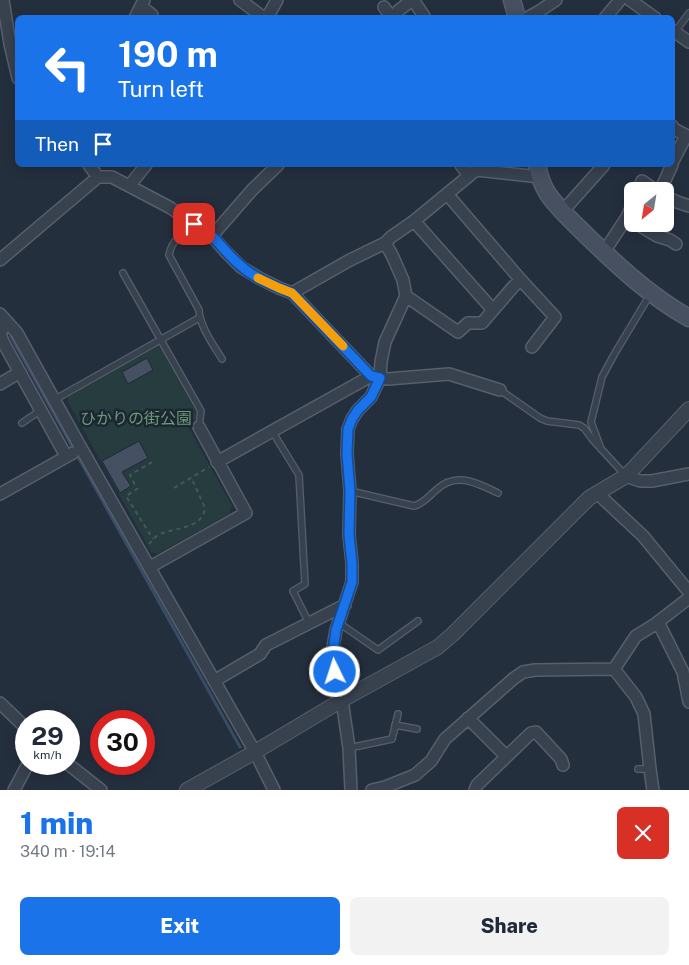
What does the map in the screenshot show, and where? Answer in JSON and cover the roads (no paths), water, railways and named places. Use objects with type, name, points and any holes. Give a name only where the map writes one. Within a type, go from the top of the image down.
[{"type":"main road","points":[[512,0],[516,15]]},
{"type":"main road","points":[[538,171],[548,193],[562,212],[650,293],[686,314]]},
{"type":"street","points":[[3,0],[15,65]]},
{"type":"street","points":[[240,0],[262,15]]},
{"type":"street","points":[[268,15],[277,0]]},
{"type":"street","points":[[394,15],[413,0],[423,15]]},
{"type":"street","points":[[541,15],[556,0]]},
{"type":"street","points":[[608,15],[620,0]]},
{"type":"street","points":[[630,0],[651,15]]},
{"type":"street","points":[[137,15],[143,3],[152,15]]},
{"type":"street","points":[[384,7],[392,15]]},
{"type":"street","points":[[675,32],[689,42]]},
{"type":"street","points":[[675,130],[688,136],[675,159]]},
{"type":"street","points":[[90,167],[98,177]]},
{"type":"street","points":[[130,185],[144,167]]},
{"type":"street","points":[[212,236],[252,190],[276,167]]},
{"type":"street","points":[[462,167],[469,176]]},
{"type":"street","points":[[562,212],[602,167]]},
{"type":"street","points":[[663,182],[670,167]]},
{"type":"street","points":[[292,293],[350,260],[385,244],[391,237],[414,221],[476,170],[538,171]]},
{"type":"street","points":[[0,260],[98,177],[112,177],[169,207],[212,236],[242,267],[259,278],[292,293],[376,377],[388,379],[449,374],[500,390]]},
{"type":"street","points":[[447,194],[555,317],[532,347]]},
{"type":"street","points":[[674,200],[689,206]]},
{"type":"street","points":[[414,221],[493,310]]},
{"type":"street","points":[[604,252],[624,227]]},
{"type":"street","points":[[650,232],[676,244]]},
{"type":"street","points":[[351,790],[349,748],[342,700],[331,658],[352,582],[349,535],[348,429],[358,410],[371,397],[385,342],[406,296],[403,280],[385,244]]},
{"type":"street","points":[[406,296],[458,332],[468,323],[482,323],[520,279]]},
{"type":"street","points":[[4,318],[0,334],[3,342],[66,456]]},
{"type":"street","points":[[4,318],[17,333],[255,752],[274,790]]},
{"type":"street","points":[[0,384],[20,372]]},
{"type":"street","points":[[217,462],[376,377]]},
{"type":"street","points":[[188,790],[342,700],[438,647],[589,498],[626,476],[689,409]]},
{"type":"street","points":[[150,567],[246,514],[199,427]]},
{"type":"street","points":[[0,494],[81,448]]},
{"type":"street","points":[[626,476],[640,481],[652,481],[689,474]]},
{"type":"street","points":[[597,493],[643,536],[689,592]]},
{"type":"street","points":[[614,669],[636,636],[689,598]]},
{"type":"street","points":[[214,681],[260,654],[266,645],[345,605]]},
{"type":"street","points":[[658,622],[683,672],[689,702]]},
{"type":"street","points":[[372,790],[415,775],[431,760],[445,739],[512,679],[523,672],[536,670],[614,669]]},
{"type":"street","points":[[614,669],[636,697],[644,714],[644,769],[653,790]]},
{"type":"street","points":[[0,703],[15,717]]},
{"type":"street","points":[[468,718],[506,756]]},
{"type":"street","points":[[475,790],[477,785],[531,733],[536,732],[561,758],[563,765]]},
{"type":"street","points":[[80,773],[101,790]]},
{"type":"street","points":[[14,790],[22,775]]},
{"type":"lane","points":[[675,30],[689,13]]},
{"type":"lane","points":[[199,227],[176,238],[171,245],[169,255],[198,310],[199,318],[222,359]]},
{"type":"lane","points":[[123,272],[201,411],[199,427]]},
{"type":"lane","points":[[602,449],[591,422],[602,377],[650,293]]},
{"type":"lane","points":[[54,400],[199,318]]},
{"type":"lane","points":[[500,390],[540,418],[547,421],[579,425],[584,428],[626,476]]},
{"type":"lane","points":[[22,423],[41,410]]},
{"type":"lane","points":[[272,431],[299,475],[305,584],[293,591],[309,623]]},
{"type":"lane","points":[[350,491],[414,506],[420,504],[440,486],[451,480],[462,479],[476,482],[498,493]]},
{"type":"lane","points":[[339,624],[378,650],[418,621]]},
{"type":"lane","points":[[349,748],[392,739],[398,714]]},
{"type":"lane","points":[[395,724],[417,729]]},
{"type":"waterway","points":[[11,337],[240,747]]},
{"type":"park label","name":"ひかりの街公園","points":[[136,418]]}]
